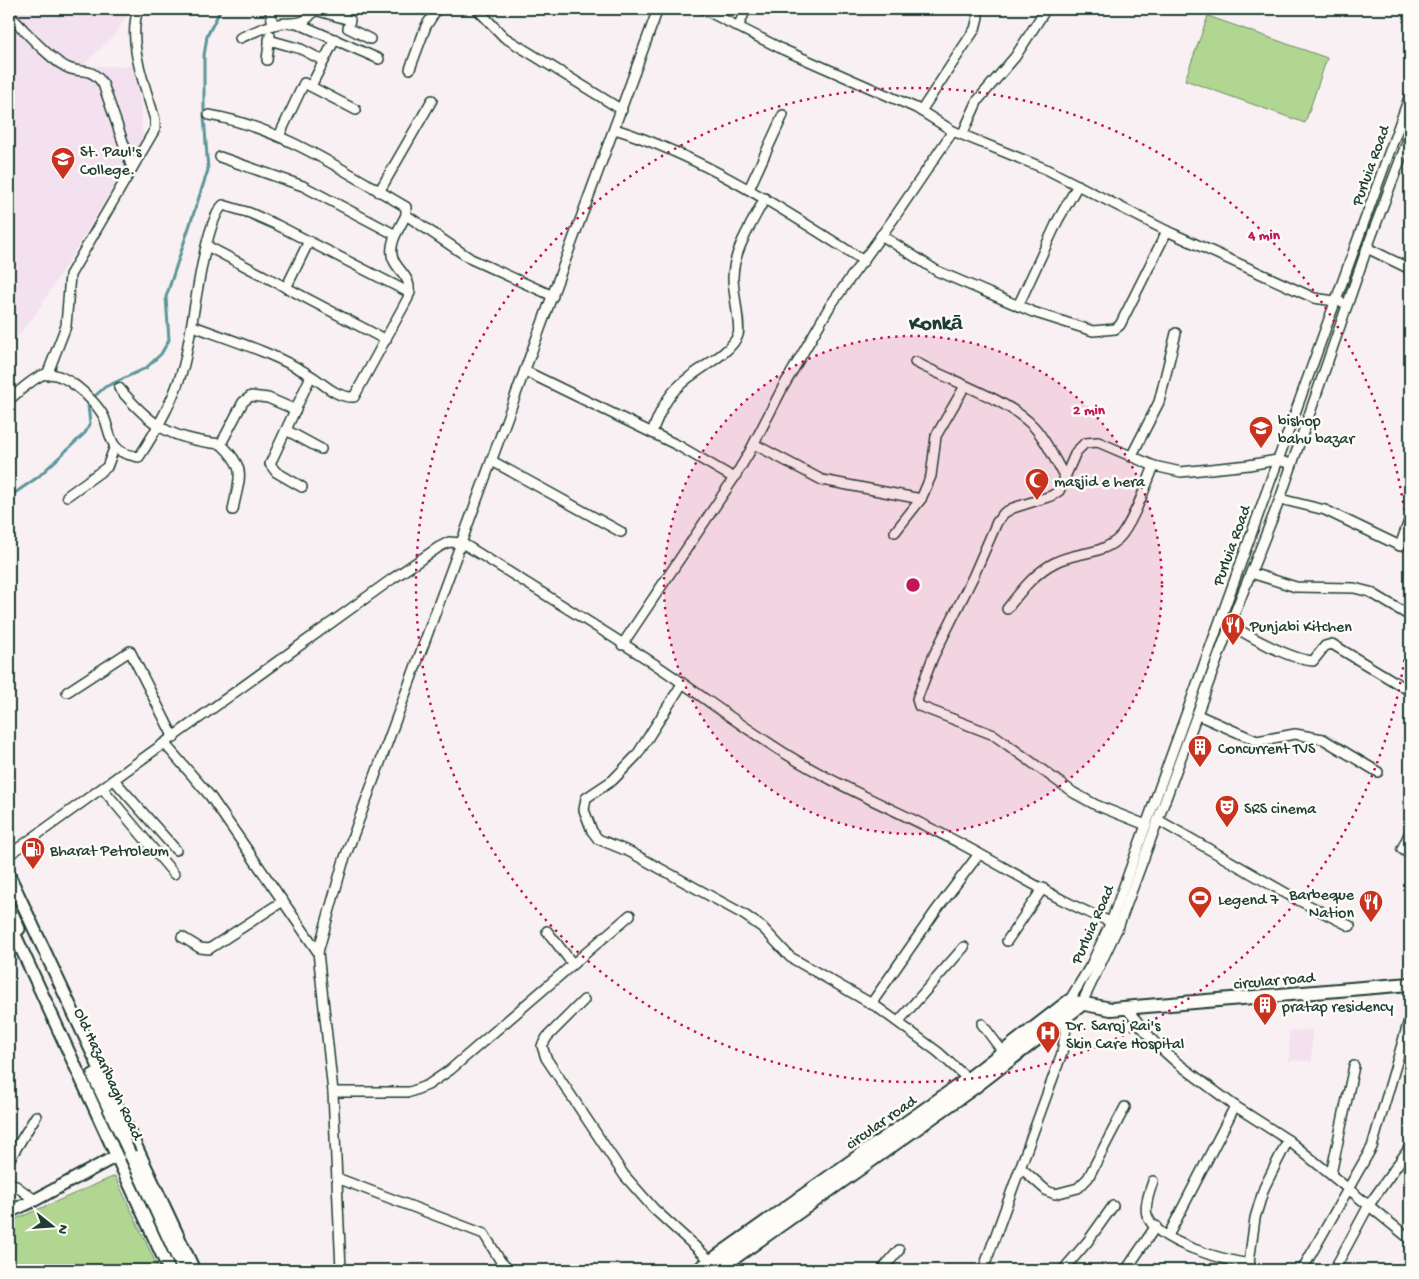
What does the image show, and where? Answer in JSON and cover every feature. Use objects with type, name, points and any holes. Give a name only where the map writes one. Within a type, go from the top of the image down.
[{"type":"main road","name":"circular road","points":[[720,1265],[1003,1052],[1075,1003],[1111,1009],[1410,984]]},
{"type":"main road","name":"circular road","points":[[698,1270],[720,1265],[950,1104],[1068,1016],[1075,1003]]},
{"type":"street","points":[[47,375],[66,326],[70,275],[152,136],[155,120],[135,46],[134,28],[138,9]]},
{"type":"street","points":[[267,60],[272,26],[270,9]]},
{"type":"street","points":[[299,24],[315,9],[350,20],[348,28],[370,39]]},
{"type":"street","points":[[410,69],[426,26],[437,9]]},
{"type":"street","points":[[477,9],[504,37],[622,110]]},
{"type":"street","points":[[341,1270],[332,1092],[318,952],[344,864],[658,9]]},
{"type":"street","points":[[703,9],[719,12],[738,27],[921,111],[958,132],[1078,185],[1167,231],[1314,298],[1348,304]]},
{"type":"street","points":[[738,27],[746,9]]},
{"type":"street","points":[[921,111],[975,29],[976,9]]},
{"type":"street","points":[[622,645],[734,478],[814,332],[835,299],[958,132],[978,100],[1016,58],[1046,9]]},
{"type":"street","points":[[9,14],[60,63],[71,69],[90,71],[98,77],[103,84],[132,168]]},
{"type":"street","points":[[240,38],[272,26],[299,24],[379,59]]},
{"type":"street","points":[[311,86],[335,39]]},
{"type":"street","points":[[269,40],[301,49],[324,61]]},
{"type":"street","points":[[279,136],[304,83],[356,110]]},
{"type":"street","name":"Purluia Road","points":[[1115,924],[1146,825],[1410,95]]},
{"type":"street","points":[[379,192],[432,100]]},
{"type":"street","points":[[193,326],[264,352],[311,376],[337,394],[354,397],[410,293],[409,281],[390,255],[390,248],[406,215],[406,207],[279,136],[233,119],[209,115]]},
{"type":"street","points":[[749,189],[783,115]]},
{"type":"street","points":[[615,129],[666,149],[749,189],[864,261]]},
{"type":"street","name":"Purluia Road","points":[[1075,1003],[1115,924],[1158,820],[1230,624],[1280,499],[1367,248],[1410,134]]},
{"type":"street","points":[[220,157],[303,186],[395,236]]},
{"type":"street","points":[[1018,306],[1058,220],[1078,185]]},
{"type":"street","points":[[652,432],[666,400],[679,385],[716,358],[738,335],[740,326],[734,300],[734,265],[765,198]]},
{"type":"street","points":[[9,400],[40,376],[53,374],[65,379],[94,403],[104,418],[115,446],[123,453],[139,457],[158,426],[183,368],[193,326],[200,274],[207,246],[219,209],[228,205],[309,240],[410,293]]},
{"type":"street","points":[[406,215],[479,264],[553,296]]},
{"type":"street","points":[[881,235],[938,271],[1018,306],[1093,330],[1115,329],[1124,318],[1167,231]]},
{"type":"street","points":[[286,288],[309,240]]},
{"type":"street","points":[[207,246],[386,340]]},
{"type":"street","points":[[1367,248],[1410,269]]},
{"type":"street","points":[[1131,457],[1159,402],[1176,333]]},
{"type":"street","points":[[915,362],[965,386],[1027,421],[1040,435],[1065,477]]},
{"type":"street","points":[[525,371],[652,432],[734,478]]},
{"type":"street","points":[[302,487],[276,472],[270,464],[311,376]]},
{"type":"street","points":[[895,532],[921,499],[931,476],[936,436],[965,386]]},
{"type":"street","points":[[119,388],[135,407],[158,426],[184,439],[221,444],[237,460],[240,472],[233,510]]},
{"type":"street","points":[[221,444],[244,402],[251,396],[268,398],[296,410]]},
{"type":"street","points":[[286,430],[321,449]]},
{"type":"street","points":[[1146,825],[1096,805],[1074,793],[994,735],[972,724],[922,708],[917,703],[918,695],[933,657],[973,577],[997,522],[1004,513],[1012,508],[1051,496],[1059,491],[1076,452],[1085,443],[1098,442],[1154,466],[1181,472],[1197,472],[1277,460],[1292,464]]},
{"type":"street","points":[[754,444],[822,480],[921,499]]},
{"type":"street","points":[[67,496],[107,467],[115,446]]},
{"type":"street","points":[[492,461],[621,532]]},
{"type":"street","points":[[1007,609],[1022,589],[1044,569],[1057,561],[1104,548],[1120,537],[1154,466]]},
{"type":"street","points":[[1280,499],[1325,510],[1400,546],[1410,518]]},
{"type":"street","points":[[9,855],[431,552],[449,542],[462,543],[682,684],[794,759],[859,795],[979,854],[1010,873],[1115,924]]},
{"type":"street","points":[[1251,574],[1296,587],[1354,588],[1370,592],[1410,616]]},
{"type":"street","points":[[1220,618],[1305,660],[1313,661],[1325,646],[1332,644],[1410,691]]},
{"type":"street","points":[[67,692],[130,651],[174,738]]},
{"type":"street","points":[[682,684],[637,755],[614,780],[586,798],[584,810],[592,831],[598,839],[605,843],[630,852],[743,914],[763,928],[790,957],[872,1004],[938,1052],[968,1079]]},
{"type":"street","points":[[1198,715],[1257,740],[1294,734],[1323,739],[1378,772]]},
{"type":"street","points":[[165,744],[210,796],[318,952]]},
{"type":"street","points":[[114,781],[176,850]]},
{"type":"street","points":[[103,789],[174,874]]},
{"type":"street","points":[[1158,820],[1296,899],[1350,926]]},
{"type":"street","points":[[1410,832],[1402,849],[1410,855]]},
{"type":"street","points":[[872,1004],[935,912],[979,854]]},
{"type":"street","points":[[9,875],[125,1150],[168,1270]]},
{"type":"street","points":[[1007,942],[1043,888]]},
{"type":"street","name":"Old Hazaribagh Road","points":[[9,889],[177,1270]]},
{"type":"street","points":[[182,937],[200,948],[209,949],[283,901]]},
{"type":"street","name":"Old Hazaribagh Road","points":[[9,906],[183,1270]]},
{"type":"street","points":[[332,1092],[410,1092],[428,1085],[491,1035],[572,963],[630,916]]},
{"type":"street","points":[[9,922],[125,1150],[194,1270]]},
{"type":"street","points":[[547,931],[572,963]]},
{"type":"street","points":[[898,1022],[964,947]]},
{"type":"street","points":[[584,1000],[547,1037],[542,1046],[546,1058],[624,1175],[644,1200],[720,1265]]},
{"type":"street","points":[[1126,1008],[1155,1043],[1176,1062],[1235,1106],[1288,1140],[1410,1239]]},
{"type":"street","points":[[983,1270],[1062,1053],[1068,1016]]},
{"type":"street","points":[[1302,1270],[1372,1147],[1410,1017]]},
{"type":"street","points":[[982,1024],[1003,1052]]},
{"type":"street","points":[[1331,1174],[1354,1066]]},
{"type":"street","points":[[1168,1236],[1235,1106]]},
{"type":"street","points":[[1021,1168],[1047,1191],[1055,1194],[1078,1188],[1088,1178],[1125,1107]]},
{"type":"street","points":[[9,1160],[36,1116]]},
{"type":"street","points":[[1153,1181],[1146,1208],[1147,1216],[1156,1226],[1168,1236],[1211,1256],[1249,1267],[1251,1239],[1264,1188],[1288,1140]]},
{"type":"street","points":[[1334,1270],[1369,1205],[1410,1147]]},
{"type":"street","points":[[9,1212],[36,1200],[125,1150]]},
{"type":"street","points":[[337,1178],[484,1234],[501,1262],[509,1270]]},
{"type":"street","points":[[9,1181],[36,1200]]},
{"type":"street","points":[[1063,1270],[1088,1241],[1113,1206]]},
{"type":"street","points":[[1126,1270],[1156,1226]]},
{"type":"street","points":[[882,1270],[899,1250]]},
{"type":"shaded area","name":"St. Paul's College.","points":[[9,9],[130,9],[116,34],[82,66],[138,66],[143,140],[37,312],[9,348]]},
{"type":"shaded area","points":[[1312,1030],[1312,1062],[1294,1060],[1289,1062],[1289,1031]]},
{"type":"green space","points":[[1208,16],[1327,58],[1305,123],[1185,80]]},
{"type":"green space","points":[[115,1176],[159,1270],[9,1270],[9,1222]]},
{"type":"waterway","points":[[96,395],[105,387],[146,368],[161,354],[169,340],[166,297],[208,170],[204,116],[204,56],[207,36],[221,9]]},
{"type":"waterway","points":[[9,497],[38,477],[85,433],[90,424],[88,405]]},
{"type":"place","name":"St. Paul's College.","points":[[63,180]]},
{"type":"place","name":"bishop bahu bazar","points":[[1261,449]]},
{"type":"place","name":"masjid e hera","points":[[1037,501]]},
{"type":"place","name":"Punjabi Kitchen","points":[[1233,646]]},
{"type":"place","name":"Concurrent TVS","points":[[1200,768]]},
{"type":"place","name":"SRS cinema","points":[[1227,828]]},
{"type":"place","name":"Bharat Petroleum","points":[[33,870]]},
{"type":"place","name":"Legend 7","points":[[1200,919]]},
{"type":"place","name":"Barbeque Nation","points":[[1371,923]]},
{"type":"place","name":"pratap residency","points":[[1265,1026]]},
{"type":"place","name":"Dr. Saroj Rai's Skin Care Hospital","points":[[1048,1054]]},
{"type":"district","name":"Konkā","points":[[936,322]]}]
